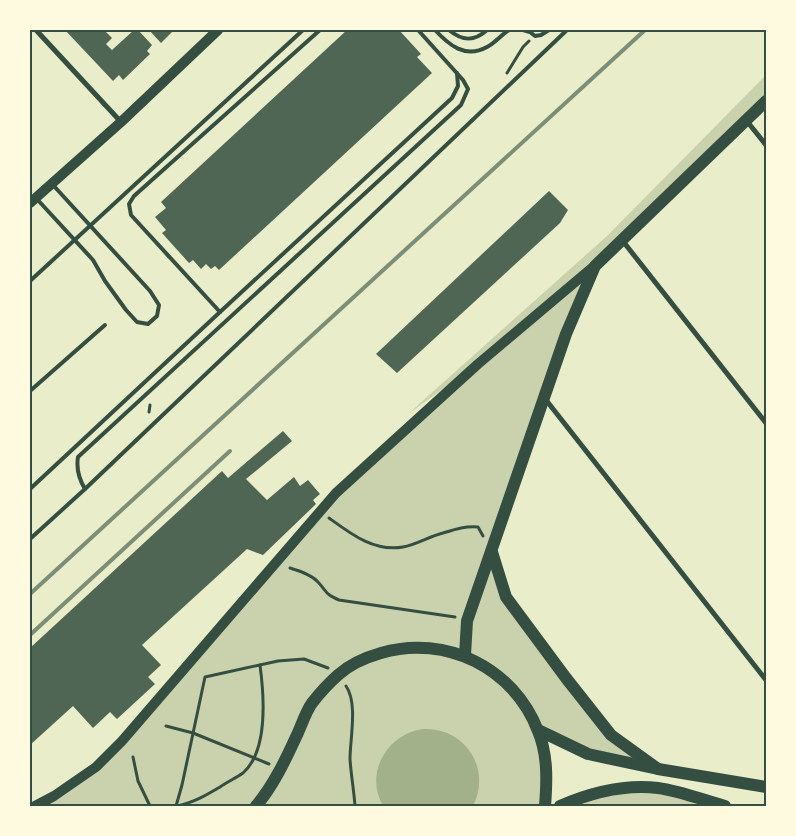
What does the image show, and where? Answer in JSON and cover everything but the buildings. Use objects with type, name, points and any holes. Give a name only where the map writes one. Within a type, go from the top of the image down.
[{"type":"main road","points":[[33,201],[121,122],[218,30]]},
{"type":"main road","points":[[35,806],[54,796],[96,767],[122,742],[336,493],[478,364],[595,266],[766,101]]},
{"type":"main road","points":[[465,655],[467,621],[566,334],[595,266]]},
{"type":"main road","points":[[492,552],[506,597],[566,678],[611,734],[658,768]]},
{"type":"main road","points":[[256,806],[281,768],[311,704],[338,674],[367,657],[396,649],[426,647],[465,655],[481,664],[505,682],[524,704],[538,730],[546,763],[545,806]]},
{"type":"main road","points":[[538,730],[588,754],[766,787]]},
{"type":"main road","points":[[560,806],[598,792],[639,788],[658,788],[725,806]]},
{"type":"street","points":[[36,30],[121,122]]},
{"type":"street","points":[[746,120],[766,145]]},
{"type":"street","points":[[622,240],[766,423]]},
{"type":"street","points":[[544,398],[766,680]]},
{"type":"lane","points":[[30,281],[303,30]]},
{"type":"lane","points":[[220,312],[132,215],[129,204],[134,196],[320,30]]},
{"type":"lane","points":[[85,489],[80,481],[77,466],[78,457],[461,105],[468,89],[463,80],[418,30]]},
{"type":"lane","points":[[435,30],[456,49],[473,52],[486,48],[509,30]]},
{"type":"lane","points":[[449,30],[459,37],[470,39],[480,37],[487,30]]},
{"type":"lane","points":[[523,30],[535,36],[542,35],[550,30]]},
{"type":"lane","points":[[30,539],[85,489],[567,30]]},
{"type":"lane","points":[[30,489],[452,98],[458,86],[456,73]]},
{"type":"lane","points":[[33,201],[93,260],[113,293],[137,322],[148,324],[157,316],[158,305],[150,291],[51,184]]},
{"type":"lane","points":[[30,392],[105,325]]},
{"type":"path","points":[[503,79],[523,47],[535,36]]},
{"type":"path","points":[[329,518],[363,541],[384,548],[404,547],[466,526],[478,527],[492,552]]},
{"type":"path","points":[[290,568],[304,573],[318,582],[326,594],[339,600],[454,617],[467,621]]},
{"type":"path","points":[[260,665],[263,685],[263,717],[260,741],[253,759],[243,772],[197,801],[177,806],[204,677],[278,660],[304,659],[325,666],[338,674],[350,691],[352,705],[350,760],[355,806]]},
{"type":"path","points":[[166,726],[193,733],[253,759],[281,768]]},
{"type":"path","points":[[133,757],[138,781],[150,806]]},
{"type":"shaded area","points":[[766,75],[766,101],[595,266],[492,552],[506,597],[611,735],[658,769],[588,754],[538,730],[545,806],[35,806],[96,767],[336,493],[472,368],[408,414],[607,236]]},
{"type":"shaded area","points":[[423,729],[438,730],[451,735],[471,753],[477,765],[479,778],[478,792],[473,806],[383,806],[376,781],[382,757],[399,739],[410,732]]},
{"type":"shaded area","points":[[639,787],[725,806],[560,806]]},
{"type":"railway","points":[[30,594],[645,30]]},
{"type":"railway","points":[[30,635],[230,451]]}]
